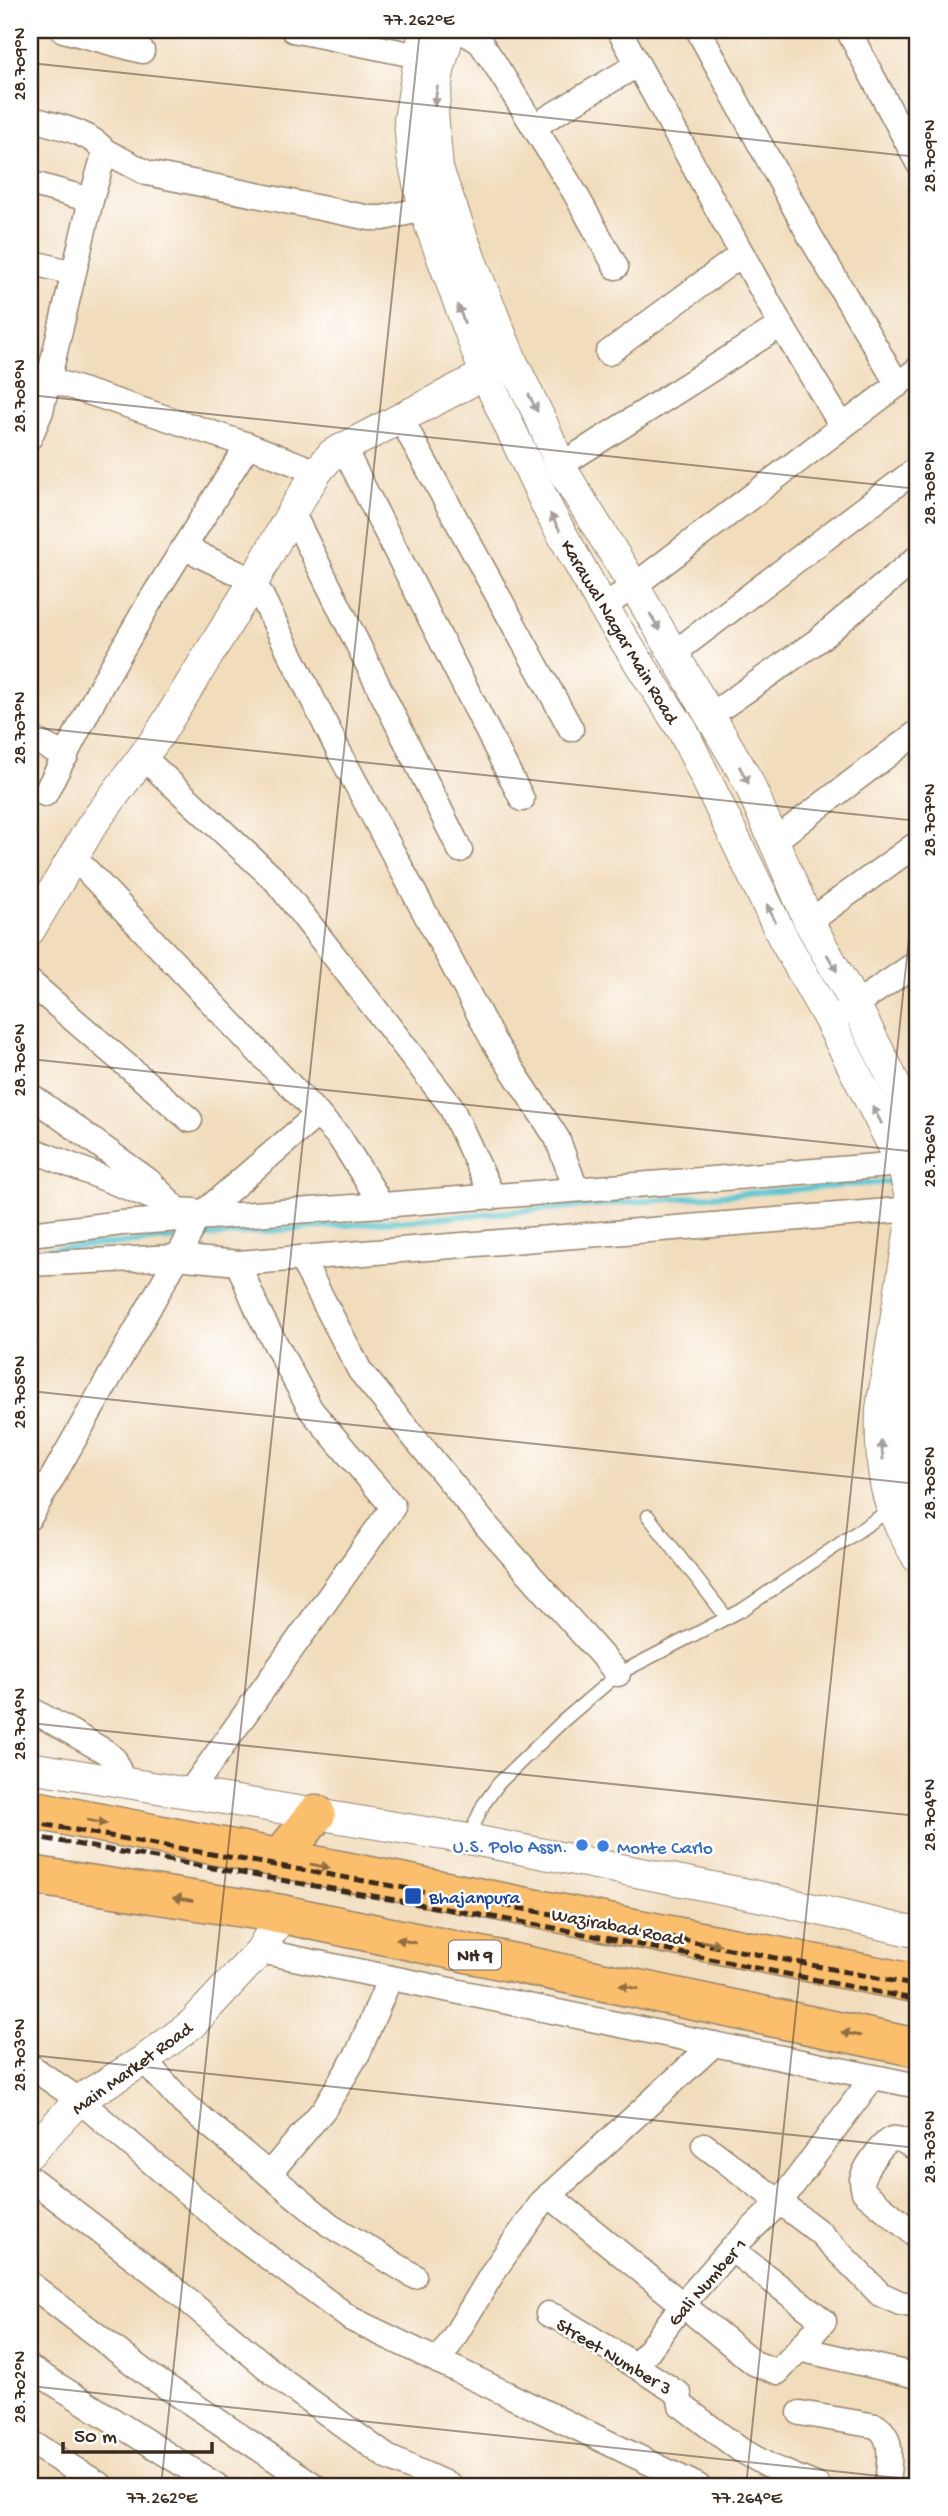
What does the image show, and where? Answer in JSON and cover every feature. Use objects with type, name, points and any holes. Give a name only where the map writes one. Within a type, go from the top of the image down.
[{"type":"highway","name":"Wazirabad Road","points":[[30,1809],[918,1984]]},
{"type":"highway","points":[[280,1858],[316,1814]]},
{"type":"highway","name":"NH 9","points":[[30,1875],[282,1914],[918,2048]]},
{"type":"street","points":[[63,30],[142,51]]},
{"type":"street","points":[[293,30],[422,43]]},
{"type":"street","name":"Karawal Nagar Main Road","points":[[450,30],[439,71],[433,111],[438,169],[437,205],[485,374],[549,511],[603,607],[682,731],[783,940],[830,1022],[879,1120],[912,1167]]},
{"type":"street","points":[[460,30],[480,42],[575,193],[616,267]]},
{"type":"street","points":[[619,30],[781,325],[819,392],[842,426]]},
{"type":"street","points":[[698,30],[810,236],[898,385]]},
{"type":"street","points":[[848,30],[918,163]]},
{"type":"street","name":"Karawal Nagar Main Road","points":[[422,43],[409,120],[412,157],[472,263],[512,361],[561,465],[747,779],[808,922],[855,1004],[912,1167]]},
{"type":"street","points":[[534,126],[637,65]]},
{"type":"street","points":[[30,118],[88,136],[106,151],[147,173],[370,218],[437,205]]},
{"type":"street","points":[[30,437],[41,411],[39,376],[73,273],[106,151]]},
{"type":"street","points":[[30,183],[91,200]]},
{"type":"street","points":[[608,353],[742,254]]},
{"type":"street","points":[[30,262],[73,273]]},
{"type":"street","points":[[561,465],[781,325]]},
{"type":"street","points":[[30,930],[39,898],[144,758],[254,581],[292,512],[317,472],[332,454],[512,361]]},
{"type":"street","points":[[603,607],[811,453],[918,369]]},
{"type":"street","points":[[39,376],[248,445],[317,472]]},
{"type":"street","points":[[401,419],[571,729]]},
{"type":"street","points":[[45,794],[102,684],[149,603],[248,445]]},
{"type":"street","points":[[342,447],[522,799]]},
{"type":"street","points":[[674,653],[918,468]]},
{"type":"street","points":[[292,512],[460,850]]},
{"type":"street","points":[[184,548],[254,581],[339,752],[494,1042],[557,1138],[576,1189]]},
{"type":"street","points":[[710,715],[817,641],[918,557]]},
{"type":"street","points":[[774,841],[918,732]]},
{"type":"street","points":[[30,738],[66,756]]},
{"type":"street","points":[[144,758],[276,881],[450,1105],[494,1197]]},
{"type":"street","points":[[808,922],[918,843]]},
{"type":"street","points":[[73,856],[340,1138],[382,1206]]},
{"type":"street","points":[[830,1022],[918,962]]},
{"type":"street","points":[[30,982],[190,1120]]},
{"type":"street","points":[[30,1095],[149,1181],[178,1210],[191,1231],[237,1263],[259,1313],[311,1410],[393,1507],[189,1793]]},
{"type":"street","points":[[30,1517],[191,1231],[318,1114]]},
{"type":"street","points":[[30,1149],[174,1206]]},
{"type":"street","points":[[30,1264],[191,1231],[382,1206],[576,1189],[912,1167]]},
{"type":"street","points":[[237,1263],[301,1258],[912,1167]]},
{"type":"street","points":[[912,1167],[881,1409],[883,1460],[905,1514],[918,1557]]},
{"type":"street","points":[[30,1234],[122,1223],[191,1231]]},
{"type":"street","points":[[301,1258],[360,1371],[485,1524],[618,1674]]},
{"type":"street","points":[[905,1514],[910,1500],[907,1429],[918,1330]]},
{"type":"street","points":[[30,1709],[106,1752],[115,1760],[123,1782]]},
{"type":"street","points":[[30,1767],[468,1839],[758,1896],[918,1933]]},
{"type":"street","name":"Main Market Road","points":[[30,2153],[79,2100],[144,2060],[191,2024],[260,1951],[282,1914]]},
{"type":"street","points":[[260,1951],[918,2086]]},
{"type":"street","points":[[269,2174],[324,2109],[358,2053],[390,1978]]},
{"type":"street","points":[[439,2362],[495,2269],[543,2201],[714,2044]]},
{"type":"street","points":[[144,2060],[182,2102],[330,2225],[414,2276]]},
{"type":"street","points":[[30,2066],[79,2100],[229,2228],[351,2319],[698,2486]]},
{"type":"street","name":"Gali Number 1","points":[[637,2366],[682,2305],[731,2249],[780,2202],[873,2077]]},
{"type":"street","points":[[918,2150],[898,2139],[891,2139],[864,2173],[862,2182],[864,2192],[918,2237]]},
{"type":"street","points":[[704,2145],[819,2232],[880,2294],[900,2303],[918,2306]]},
{"type":"street","points":[[30,2178],[166,2282],[284,2382],[366,2442],[387,2457],[451,2486]]},
{"type":"street","points":[[550,2195],[754,2363],[778,2372],[824,2320],[731,2249]]},
{"type":"street","points":[[30,2284],[146,2373],[315,2486]]},
{"type":"street","name":"Street Number 3","points":[[548,2314],[679,2393],[681,2405],[739,2449],[769,2466],[818,2486]]},
{"type":"street","points":[[799,2349],[918,2376]]},
{"type":"street","points":[[30,2368],[217,2486]]},
{"type":"street","points":[[800,2413],[876,2427],[884,2431],[889,2443],[887,2486]]},
{"type":"street","points":[[30,2442],[102,2486]]},
{"type":"lane","points":[[468,1839],[483,1805],[499,1783],[563,1721],[618,1674],[727,1618],[905,1514]]},
{"type":"lane","points":[[648,1516],[727,1618]]},
{"type":"waterway","points":[[195,1237],[899,1181]]},
{"type":"waterway","points":[[30,1251],[180,1238]]},
{"type":"railway","points":[[30,1822],[552,1914],[918,1986]]},
{"type":"railway","points":[[30,1836],[549,1927],[918,2000]]},
{"type":"place","name":"U.S. Polo Assn.","points":[[582,1845]]},
{"type":"place","name":"Monte Carlo","points":[[603,1846]]},
{"type":"place","name":"Bhajanpura","points":[[413,1896]]}]
